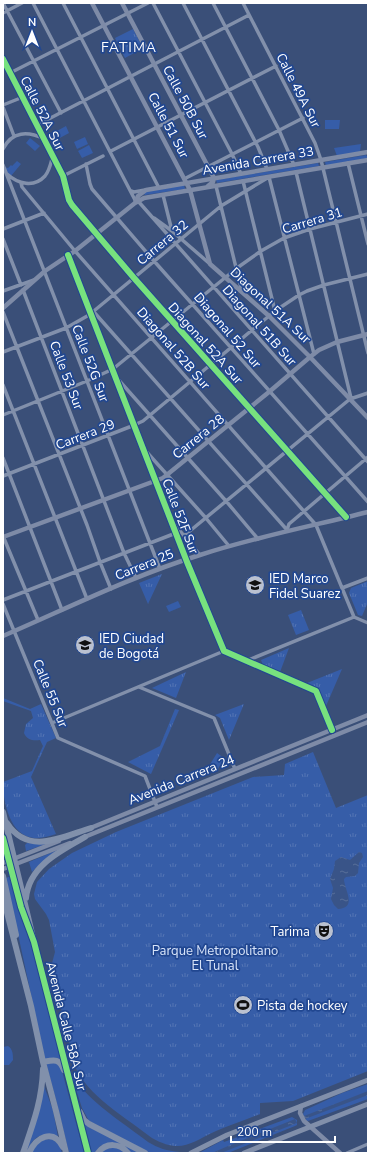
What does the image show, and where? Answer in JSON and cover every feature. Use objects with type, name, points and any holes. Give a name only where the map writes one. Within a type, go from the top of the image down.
[{"type":"highway","points":[[4,814],[14,833],[21,838],[33,842],[51,840],[91,828]]},
{"type":"highway","points":[[4,814],[10,863]]},
{"type":"highway","points":[[26,905],[28,886],[35,873],[46,861],[85,837]]},
{"type":"highway","points":[[3,838],[21,907],[34,942]]},
{"type":"highway","name":"Avenida Calle 58A Sur","points":[[10,863],[26,905],[34,942],[88,1153]]},
{"type":"highway","points":[[3,876],[43,1062],[66,1153]]},
{"type":"highway","points":[[3,897],[22,968]]},
{"type":"highway","points":[[43,1062],[54,1060],[59,1062],[70,1083]]},
{"type":"highway","points":[[23,1153],[39,1103],[43,1062]]},
{"type":"highway","points":[[75,1102],[84,1120],[89,1124],[145,1153]]},
{"type":"highway","points":[[29,1153],[37,1141],[42,1138],[52,1137],[60,1142],[66,1153]]},
{"type":"highway","points":[[98,1153],[104,1147],[112,1145],[122,1147],[128,1153]]},
{"type":"main road","name":"Calle 51 Sur","points":[[92,3],[190,190],[210,264]]},
{"type":"main road","name":"Calle 50B Sur","points":[[122,3],[214,178]]},
{"type":"main road","name":"Avenida Carrera 33","points":[[136,202],[140,194],[146,190],[185,181],[241,174],[368,153]]},
{"type":"main road","name":"Avenida Carrera 33","points":[[3,308],[44,272],[75,251],[136,202],[147,198],[190,190],[368,160]]},
{"type":"main road","points":[[207,187],[212,183],[214,178]]},
{"type":"main road","name":"Calle 52F Sur","points":[[68,256],[92,313],[186,559]]},
{"type":"main road","name":"Diagonal 51A Sur","points":[[210,264],[312,355],[368,418]]},
{"type":"main road","name":"Carrera 28","points":[[3,536],[156,481],[167,475],[312,355],[338,342],[366,334]]},
{"type":"main road","name":"Carrera 25","points":[[3,636],[136,578],[186,559],[287,531],[368,512]]},
{"type":"main road","name":"Avenida Carrera 24","points":[[3,869],[10,863],[91,828],[368,715]]},
{"type":"main road","name":"Avenida Carrera 24","points":[[10,863],[85,837],[368,722]]},
{"type":"main road","points":[[191,1153],[222,1137],[368,1080]]},
{"type":"main road","points":[[244,1153],[368,1104]]},
{"type":"main road","points":[[302,1106],[300,1111],[302,1118],[340,1153]]},
{"type":"street","points":[[3,3],[61,113]]},
{"type":"street","points":[[3,13],[22,3]]},
{"type":"street","name":"Diagonal 51B Sur","points":[[33,3],[111,151],[136,202],[151,216],[367,460]]},
{"type":"street","points":[[63,3],[159,188]]},
{"type":"street","points":[[10,74],[148,3]]},
{"type":"street","points":[[153,3],[241,174]]},
{"type":"street","points":[[183,3],[256,142],[267,169]]},
{"type":"street","points":[[213,3],[279,130],[294,165]]},
{"type":"street","name":"Calle 49A Sur","points":[[243,3],[315,143],[321,160],[350,279],[366,334],[368,353]]},
{"type":"street","points":[[38,125],[249,15]]},
{"type":"street","name":"Calle 52A Sur","points":[[3,59],[64,176]]},
{"type":"street","points":[[111,151],[276,66]]},
{"type":"street","points":[[14,136],[3,106],[23,97]]},
{"type":"street","points":[[185,181],[232,154],[303,118]]},
{"type":"street","points":[[3,148],[14,136],[22,133],[28,133],[45,139]]},
{"type":"street","points":[[6,173],[21,183],[32,183],[41,180],[46,175],[53,155]]},
{"type":"street","points":[[64,176],[102,156]]},
{"type":"street","points":[[348,163],[368,244]]},
{"type":"street","name":"Diagonal 52 Sur","points":[[86,164],[91,186],[116,217],[269,392],[308,433],[368,502]]},
{"type":"street","name":"Calle 52G Sur","points":[[3,167],[160,569]]},
{"type":"street","points":[[296,172],[338,342],[350,398]]},
{"type":"street","name":"Diagonal 52A Sur","points":[[64,176],[70,203],[134,278],[346,517]]},
{"type":"street","points":[[269,177],[299,294],[312,355]]},
{"type":"street","name":"Carrera 32","points":[[3,352],[66,328],[92,313],[221,206],[245,190],[269,177]]},
{"type":"street","points":[[243,181],[275,311]]},
{"type":"street","name":"Diagonal 52B Sur","points":[[21,183],[22,187],[75,251],[316,525],[354,617]]},
{"type":"street","points":[[216,186],[242,292]]},
{"type":"street","points":[[130,191],[134,192],[146,190]]},
{"type":"street","points":[[163,195],[172,231]]},
{"type":"street","points":[[3,229],[44,213]]},
{"type":"street","name":"Carrera 31","points":[[3,415],[113,369],[225,277],[260,251],[284,238],[310,229],[368,214]]},
{"type":"street","name":"Diagonal 51A Sur","points":[[151,216],[172,231],[210,264]]},
{"type":"street","points":[[3,240],[21,285]]},
{"type":"street","name":"Carrera 29","points":[[3,476],[135,425],[150,415],[275,311],[299,294],[324,285],[368,274]]},
{"type":"street","points":[[3,291],[35,280]]},
{"type":"street","name":"Calle 53 Sur","points":[[23,290],[124,553],[136,578]]},
{"type":"street","points":[[3,312],[111,589]]},
{"type":"street","points":[[92,313],[132,354],[287,531]]},
{"type":"street","points":[[115,376],[258,539]]},
{"type":"street","points":[[3,385],[87,599]]},
{"type":"street","points":[[184,535],[350,398],[368,393]]},
{"type":"street","points":[[143,447],[229,546]]},
{"type":"street","points":[[3,458],[62,610]]},
{"type":"street","points":[[283,526],[289,524],[367,460]]},
{"type":"street","points":[[170,518],[200,555]]},
{"type":"street","points":[[287,531],[289,524]]},
{"type":"street","points":[[3,600],[176,533]]},
{"type":"street","points":[[3,536],[38,620]]},
{"type":"street","name":"Calle 52F Sur","points":[[186,559],[224,651]]},
{"type":"street","points":[[342,588],[368,578]]},
{"type":"street","name":"Calle 55 Sur","points":[[3,604],[57,736],[61,740],[145,776],[157,807]]},
{"type":"street","points":[[246,661],[354,617],[368,623]]},
{"type":"street","points":[[52,723],[224,651],[316,691],[332,730]]},
{"type":"street","points":[[139,687],[214,718],[235,769]]},
{"type":"street","points":[[347,1153],[368,1144]]},
{"type":"green space","points":[[133,29],[143,48],[125,58],[115,38]]},
{"type":"green space","points":[[325,120],[340,120],[339,129],[325,129]]},
{"type":"green space","points":[[66,126],[69,133],[58,139],[55,132]]},
{"type":"green space","points":[[85,137],[88,144],[77,149],[74,142]]},
{"type":"green space","points":[[30,138],[40,146],[35,151],[26,143]]},
{"type":"green space","points":[[361,144],[360,152],[337,156],[334,148]]},
{"type":"green space","points":[[89,145],[93,153],[82,158],[78,151]]},
{"type":"green space","points":[[366,155],[368,158],[326,166],[325,162]]},
{"type":"green space","points":[[17,161],[21,164],[11,176],[5,167],[8,168],[11,165],[12,166]]},
{"type":"green space","points":[[318,163],[319,166],[217,183],[216,180]]},
{"type":"green space","points":[[184,185],[185,189],[144,194],[145,192]]},
{"type":"green space","points":[[162,574],[148,604],[139,583]]},
{"type":"green space","points":[[368,581],[368,602],[362,616],[358,615],[349,593],[351,588]]},
{"type":"green space","points":[[178,601],[181,607],[169,612],[166,606]]},
{"type":"green space","points":[[301,610],[309,630],[296,635],[288,615]]},
{"type":"green space","points":[[289,648],[280,672],[263,665],[261,660]]},
{"type":"green space","points":[[342,669],[326,706],[320,692],[315,687],[307,683]]},
{"type":"green space","points":[[186,672],[176,698],[152,688]]},
{"type":"green space","points":[[3,698],[30,709],[41,704],[56,738],[47,742],[31,777],[56,834],[39,838],[26,836],[14,825],[6,808],[3,782],[32,771],[43,746],[40,740],[30,740],[24,733],[26,724],[33,718],[31,711],[3,701]]},
{"type":"green space","points":[[244,704],[229,740],[220,718],[215,715]]},
{"type":"green space","points":[[175,709],[179,710],[151,774],[128,762],[160,746]]},
{"type":"green space","name":"Parque Metropolitano El Tunal","points":[[313,752],[336,808],[368,795],[368,1071],[293,1101],[260,1103],[260,1114],[216,1131],[192,1143],[178,1146],[162,1143],[152,1138],[120,1115],[98,1097],[80,1077],[75,1066],[51,967],[55,952],[49,920],[35,899],[34,894],[37,882],[49,869],[72,853],[116,832],[253,777],[284,775],[285,764]]},
{"type":"green space","points":[[217,753],[224,758],[217,771],[209,766]]},
{"type":"green space","points":[[27,843],[46,844],[26,851],[25,845]]},
{"type":"green space","points":[[62,848],[38,866],[32,872],[29,862]]},
{"type":"green space","points":[[11,876],[48,1003],[61,1060],[57,1058],[45,1060],[6,878]]},
{"type":"green space","points":[[8,1046],[12,1050],[13,1060],[9,1065],[3,1065],[3,1047]]},
{"type":"green space","points":[[54,1061],[61,1067],[84,1153],[69,1153],[46,1063]]},
{"type":"green space","points":[[71,1074],[87,1094],[97,1103],[148,1142],[163,1149],[180,1152],[150,1153],[89,1121],[82,1108]]},
{"type":"green space","points":[[368,1084],[368,1099],[308,1121],[306,1120],[303,1114],[305,1110],[342,1093]]},
{"type":"green space","points":[[44,1086],[53,1110],[58,1137],[52,1135],[42,1135],[34,1139],[26,1153]]},
{"type":"green space","points":[[292,1117],[297,1120],[297,1125],[228,1153],[199,1153],[223,1140],[224,1142]]},
{"type":"green space","points":[[84,1122],[141,1153],[130,1153],[106,1144],[100,1146],[95,1153],[92,1153]]},
{"type":"green space","points":[[52,1139],[60,1145],[62,1153],[30,1153],[41,1140]]},
{"type":"green space","points":[[117,1147],[126,1153],[101,1153],[105,1149]]},
{"type":"water","points":[[359,852],[362,853],[363,857],[359,863],[358,873],[355,876],[346,877],[344,879],[349,902],[344,908],[338,909],[331,899],[333,888],[330,879],[335,861],[341,857],[350,860]]},
{"type":"water","points":[[368,1091],[368,1095],[305,1119],[304,1116]]},
{"type":"water","points":[[295,1119],[297,1123],[221,1153],[212,1153],[228,1146]]},
{"type":"cycle path","points":[[3,59],[63,176],[69,200],[72,205],[134,278],[346,517]]},
{"type":"cycle path","points":[[68,255],[187,562],[224,651],[316,691],[332,730]]},
{"type":"cycle path","points":[[3,838],[21,907],[34,942],[88,1153]]},
{"type":"place","name":"IED Marco Fidel Suarez","points":[[255,585]]},
{"type":"place","name":"IED Ciudad de Bogotá","points":[[85,645]]},
{"type":"place","name":"Tarima","points":[[324,931]]},
{"type":"place","name":"Pista de hockey","points":[[243,1005]]},
{"type":"district","name":"FATIMA","points":[[129,47]]}]
